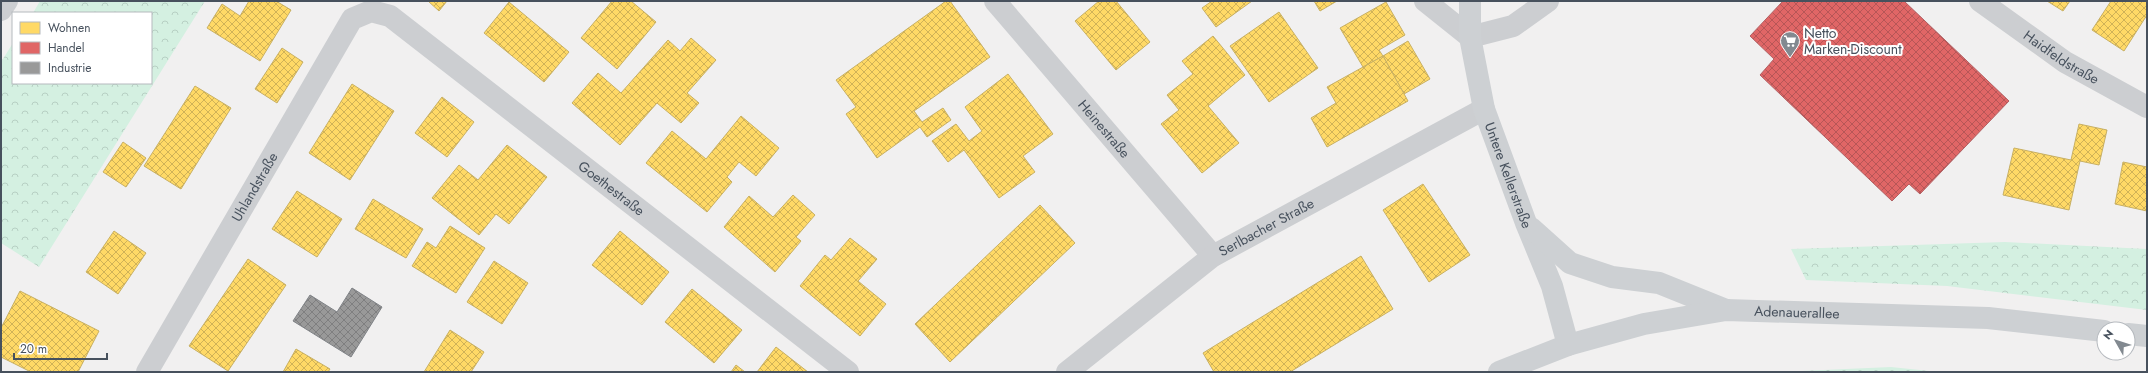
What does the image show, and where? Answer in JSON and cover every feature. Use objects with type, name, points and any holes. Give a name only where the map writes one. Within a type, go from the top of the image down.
[{"type":"main road","name":"Untere Kellerstraße","points":[[1470,1],[1470,37],[1484,109],[1526,223],[1552,286],[1568,345]]},
{"type":"main road","points":[[1526,223],[1570,263],[1612,277],[1659,283],[1726,310]]},
{"type":"main road","name":"Adenauerallee","points":[[1498,372],[1568,345],[1644,324],[1726,310],[1988,318],[2096,330]]},
{"type":"main road","points":[[2136,335],[2147,336]]},
{"type":"street","points":[[1,10],[7,1]]},
{"type":"street","name":"Heinestraße","points":[[995,1],[1213,256]]},
{"type":"street","points":[[1425,1],[1470,37],[1513,26],[1548,1]]},
{"type":"street","name":"Haidfeldstraße","points":[[1980,1],[2065,62],[2147,107]]},
{"type":"street","name":"Uhlandstraße","points":[[147,372],[352,19],[371,11]]},
{"type":"street","name":"Goethestraße","points":[[371,11],[390,16],[848,372]]},
{"type":"street","name":"Serlbacher Straße","points":[[1067,372],[1213,256],[1484,109]]},
{"type":"green space","points":[[40,1],[205,1],[39,267],[1,243],[1,62],[12,45],[12,84],[152,84],[152,12],[34,12]]},
{"type":"green space","points":[[2005,242],[2147,249],[2147,310],[1947,286],[1806,280],[1791,249]]},
{"type":"green space","points":[[1891,367],[1939,372],[1777,372]]},
{"type":"building: Wohnen","points":[[249,1],[276,1],[291,10],[260,61],[207,28],[222,4],[240,16]]},
{"type":"building: Wohnen","points":[[428,1],[447,1],[439,11]]},
{"type":"building: Wohnen","points":[[612,1],[631,1],[656,22],[617,69],[581,38]]},
{"type":"building: Wohnen","points":[[946,1],[950,1],[990,57],[914,111],[922,122],[943,108],[951,120],[927,137],[920,127],[877,158],[846,114],[856,107],[836,80]]},
{"type":"building: Wohnen","points":[[1099,1],[1116,1],[1150,42],[1116,70],[1075,21]]},
{"type":"building: Wohnen","points":[[1212,1],[1252,1],[1216,27],[1202,8]]},
{"type":"building: Wohnen","points":[[1314,1],[1337,1],[1320,11]]},
{"type":"building: Wohnen","points":[[2047,1],[2070,1],[2063,11]]},
{"type":"building: Wohnen","points":[[2111,1],[2147,1],[2147,15],[2124,51],[2092,30]]},
{"type":"building: Wohnen","points":[[509,2],[569,52],[544,82],[484,33]]},
{"type":"building: Wohnen","points":[[1386,2],[1405,35],[1379,50],[1383,56],[1363,67],[1340,28]]},
{"type":"building: Wohnen","points":[[1279,12],[1318,68],[1269,102],[1230,46]]},
{"type":"building: Wohnen","points":[[1213,36],[1245,75],[1208,106],[1239,143],[1202,173],[1161,124],[1179,110],[1167,95],[1193,74],[1182,61]]},
{"type":"building: Wohnen","points":[[691,38],[716,60],[687,93],[699,103],[681,123],[657,103],[620,145],[572,103],[598,73],[621,93],[668,40],[680,51]]},
{"type":"building: Wohnen","points":[[1408,41],[1430,79],[1404,94],[1383,56]]},
{"type":"building: Wohnen","points":[[282,48],[303,62],[277,103],[255,89]]},
{"type":"building: Wohnen","points":[[1383,56],[1408,101],[1327,147],[1311,118],[1336,103],[1327,87]]},
{"type":"building: Wohnen","points":[[1008,74],[1053,134],[1023,156],[1035,172],[999,198],[964,150],[948,162],[932,141],[956,124],[969,141],[982,131],[965,107]]},
{"type":"building: Wohnen","points":[[352,84],[394,111],[350,180],[309,153]]},
{"type":"building: Wohnen","points":[[195,86],[231,108],[181,189],[144,166]]},
{"type":"building: Wohnen","points":[[442,97],[474,122],[447,157],[415,133]]},
{"type":"building: Wohnen","points":[[741,116],[779,148],[756,176],[739,162],[727,177],[732,182],[707,212],[646,163],[672,131],[706,159]]},
{"type":"building: Wohnen","points":[[2079,124],[2107,130],[2099,165],[2080,161],[2069,210],[2003,195],[2014,148],[2071,160]]},
{"type":"building: Wohnen","points":[[123,142],[146,158],[126,187],[103,172]]},
{"type":"building: Wohnen","points":[[507,145],[547,177],[509,224],[496,214],[479,235],[432,198],[459,165],[478,180]]},
{"type":"building: Wohnen","points":[[2123,162],[2147,167],[2147,211],[2115,204]]},
{"type":"building: Wohnen","points":[[1423,184],[1470,255],[1429,282],[1383,210]]},
{"type":"building: Wohnen","points":[[297,191],[342,219],[317,257],[272,229]]},
{"type":"building: Wohnen","points":[[793,195],[815,215],[796,237],[801,241],[775,272],[724,227],[749,196],[773,217]]},
{"type":"building: Wohnen","points":[[373,199],[423,229],[406,258],[355,229]]},
{"type":"building: Wohnen","points":[[1040,205],[1075,243],[950,362],[915,324]]},
{"type":"building: Wohnen","points":[[450,226],[485,248],[456,293],[412,266],[427,242],[436,248]]},
{"type":"building: Wohnen","points":[[114,231],[146,253],[118,294],[86,272]]},
{"type":"building: Wohnen","points":[[620,231],[669,272],[642,305],[592,265]]},
{"type":"building: Wohnen","points":[[850,238],[877,259],[858,281],[886,304],[860,336],[800,286],[825,255],[831,260]]},
{"type":"building: Wohnen","points":[[1361,256],[1393,309],[1290,372],[1214,372],[1203,353]]},
{"type":"building: Wohnen","points":[[248,259],[286,285],[228,371],[189,346]]},
{"type":"building: Wohnen","points":[[494,261],[528,283],[502,324],[467,302]]},
{"type":"building: Wohnen","points":[[692,289],[742,330],[714,363],[665,322]]},
{"type":"building: Wohnen","points":[[20,291],[99,331],[78,372],[31,372],[1,357],[1,328]]},
{"type":"building: Wohnen","points":[[450,330],[484,352],[471,372],[424,372]]},
{"type":"building: Wohnen","points":[[776,347],[808,372],[757,372]]},
{"type":"building: Wohnen","points":[[296,349],[330,369],[328,372],[283,372]]},
{"type":"building: Wohnen","points":[[736,365],[745,372],[731,372]]},
{"type":"building: Handel","points":[[1783,1],[1904,1],[2009,101],[1920,194],[1909,184],[1892,201],[1760,75],[1774,59],[1750,36]]},
{"type":"building: Industrie","points":[[352,288],[382,307],[351,357],[293,321],[310,295],[337,312]]},
{"type":"place","name":"Netto Marken-Discount","points":[[1790,58]]}]
